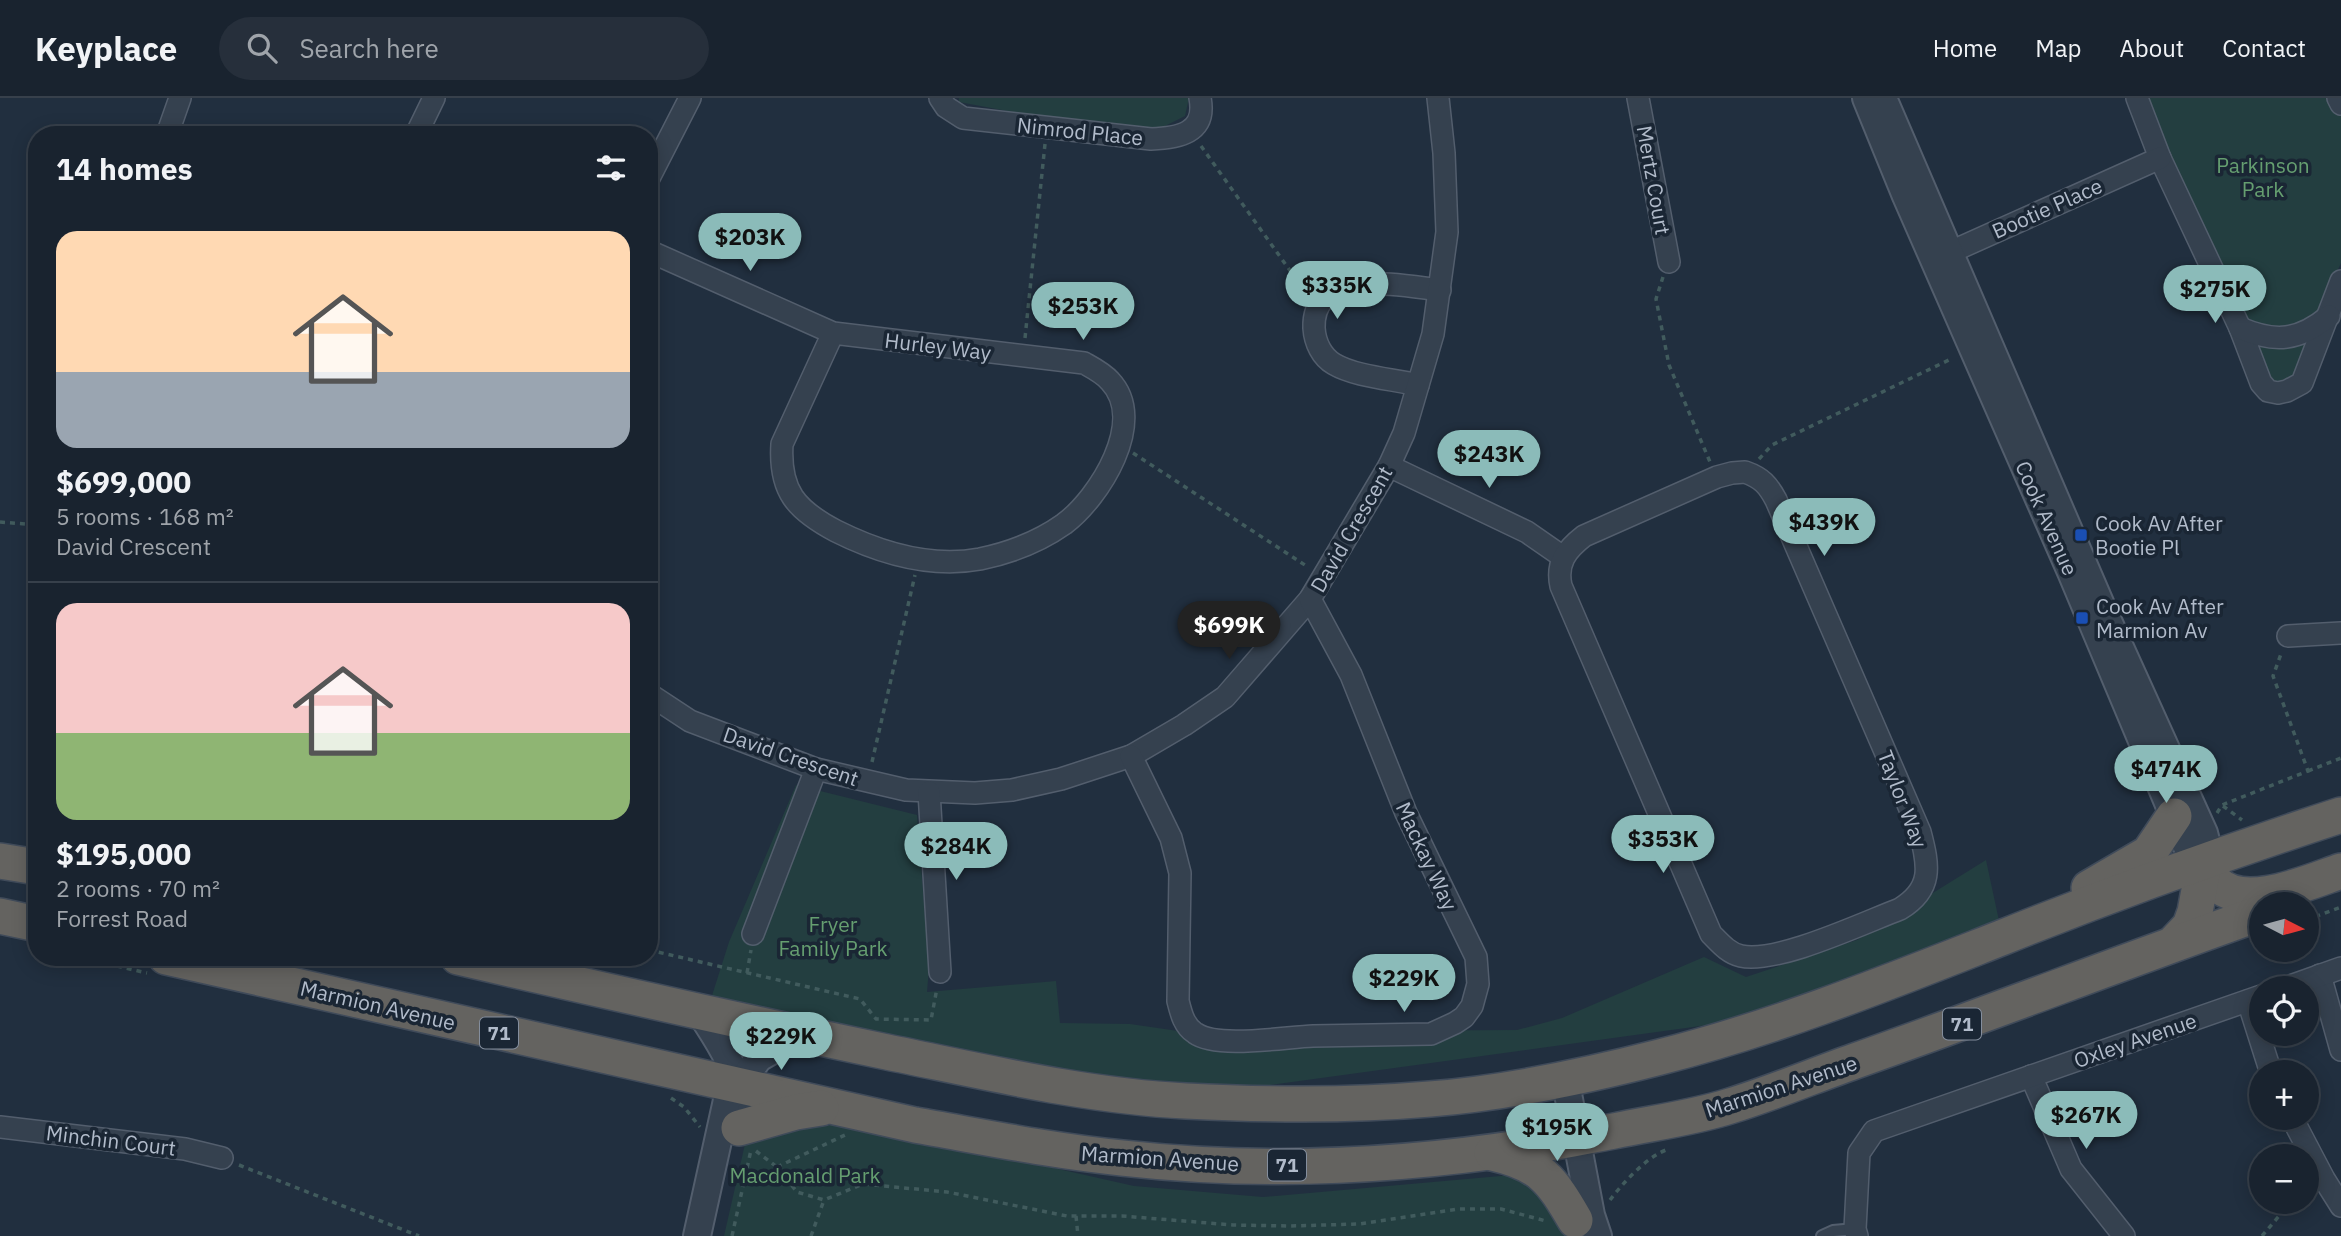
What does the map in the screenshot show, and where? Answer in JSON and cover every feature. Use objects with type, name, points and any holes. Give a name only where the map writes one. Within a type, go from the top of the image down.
[{"type":"highway","points":[[497,966],[699,1012],[1051,1086],[1182,1101],[1315,1104],[1434,1099],[1556,1080],[1661,1057],[1764,1027],[1853,996],[2007,935],[2204,848],[2256,843],[2341,815]]},
{"type":"highway","points":[[2007,935],[2010,926],[2029,913],[2087,889],[2149,853],[2174,817]]},
{"type":"highway","points":[[2204,848],[2215,883],[2229,891],[2253,895],[2272,893],[2341,871]]},
{"type":"highway","points":[[2174,943],[2190,926],[2195,912],[2204,848]]},
{"type":"highway","points":[[0,860],[28,865]]},
{"type":"highway","points":[[2319,893],[2341,885]]},
{"type":"highway","points":[[0,916],[28,922]]},
{"type":"highway","name":"Marmion Avenue","points":[[206,966],[740,1086],[839,1121],[915,1125],[1120,1158],[1182,1163],[1309,1166],[1438,1159],[1489,1153],[1727,1107],[2006,1008],[2249,917]]},
{"type":"highway","points":[[745,1138],[796,1112],[839,1121]]},
{"type":"highway","points":[[1489,1153],[1517,1160],[1545,1174],[1584,1231]]},
{"type":"street","points":[[170,126],[180,98]]},
{"type":"street","points":[[420,126],[434,98]]},
{"type":"street","points":[[658,160],[690,98]]},
{"type":"street","name":"Nimrod Place","points":[[940,98],[946,107],[962,118],[1151,139],[1178,138],[1191,131]]},
{"type":"street","points":[[1191,131],[1198,120],[1202,104],[1200,98]]},
{"type":"street","name":"David Crescent","points":[[658,700],[690,721],[816,769],[867,782],[929,792],[975,793],[1013,790],[1060,779],[1131,756],[1225,697],[1310,599],[1389,466],[1404,433],[1433,334],[1447,232],[1444,153],[1438,98]]},
{"type":"street","name":"Mertz Court","points":[[1639,98],[1669,262]]},
{"type":"street","name":"Cook Avenue","points":[[1866,98],[1942,255],[2104,612],[2204,848],[2191,853],[2174,817],[1942,255],[1920,189],[1883,98]]},
{"type":"street","points":[[2137,98],[2160,158],[2240,328],[2261,383],[2268,391],[2287,391],[2302,383],[2341,281]]},
{"type":"street","points":[[2338,98],[2341,104]]},
{"type":"street","name":"Bootie Place","points":[[1942,255],[2160,158]]},
{"type":"street","name":"Hurley Way","points":[[658,255],[833,333],[1084,363],[1112,383],[1121,400],[1123,420],[1111,468],[1098,489],[1064,524],[1008,552],[979,559],[918,559],[849,538],[802,511],[791,497],[781,463],[782,444],[833,333]]},
{"type":"street","points":[[1418,384],[1351,371],[1334,364],[1322,354],[1316,342],[1314,326],[1318,309],[1329,295],[1344,286],[1366,283],[1440,290]]},
{"type":"street","points":[[2240,328],[2259,336],[2283,338],[2313,329],[2329,316]]},
{"type":"street","points":[[1389,466],[1527,532],[1563,557],[1572,545],[1584,536],[1717,477],[1732,472],[1745,472]]},
{"type":"street","name":"Taylor Way","points":[[1563,557],[1558,572],[1561,586],[1711,934],[1729,951],[1740,956],[1771,956],[1900,909],[1910,904],[1923,890],[1926,863],[1920,832],[1776,499],[1767,484],[1758,476],[1745,472]]},
{"type":"street","name":"Mackay Way","points":[[1131,756],[1171,838],[1180,873],[1178,1001],[1181,1015],[1196,1034],[1209,1039],[1239,1041],[1313,1036],[1431,1034],[1445,1030],[1464,1017],[1476,998],[1476,957],[1406,813],[1351,675],[1310,599]]},
{"type":"street","points":[[2288,636],[2341,633]]},
{"type":"street","points":[[753,934],[816,769]]},
{"type":"street","points":[[929,792],[940,972]]},
{"type":"street","points":[[2341,968],[2320,975],[2341,1050]]},
{"type":"street","name":"Oxley Avenue","points":[[1856,1233],[1859,1153],[1874,1131],[2249,1001]]},
{"type":"street","points":[[699,1012],[719,1042],[740,1086],[744,1103],[745,1138],[715,1236]]},
{"type":"street","points":[[697,1236],[727,1100],[759,1058],[801,1034]]},
{"type":"street","points":[[2031,1076],[2071,1169],[2124,1236]]},
{"type":"street","points":[[1556,1080],[1567,1140],[1591,1214],[1584,1231]]},
{"type":"street","name":"Minchin Court","points":[[0,1127],[184,1149],[222,1158]]},
{"type":"street","points":[[2300,1130],[2332,1180],[2341,1206]]},
{"type":"lane","points":[[1822,1236],[1833,1231],[1856,1233]]},
{"type":"path","points":[[1023,356],[1047,128]]},
{"type":"path","points":[[1191,131],[1318,309]]},
{"type":"path","points":[[1669,262],[1656,299],[1668,365],[1717,477]]},
{"type":"path","points":[[1745,472],[1772,445],[1964,352]]},
{"type":"path","points":[[1118,448],[1138,454],[1323,577]]},
{"type":"path","points":[[0,522],[28,524]]},
{"type":"path","points":[[867,782],[918,559]]},
{"type":"path","points":[[2288,636],[2273,677],[2308,771]]},
{"type":"path","points":[[2204,848],[2222,805],[2341,758]]},
{"type":"path","points":[[2319,915],[2341,907]]},
{"type":"path","points":[[658,952],[860,999],[876,1019],[932,1020],[940,972]]},
{"type":"path","points":[[839,1121],[778,1167],[797,1192],[824,1200],[863,1184],[947,1192],[1076,1216],[1290,1226],[1359,1224],[1458,1209],[1502,1209],[1584,1231]]},
{"type":"path","points":[[732,1236],[745,1138]]},
{"type":"path","points":[[222,1158],[419,1236]]},
{"type":"path","points":[[811,1236],[824,1200]]},
{"type":"path","points":[[2262,1236],[2281,1214]]},
{"type":"path","points":[[1076,1216],[1078,1236]]},
{"type":"green space","points":[[959,98],[1189,98],[1185,116],[1161,128],[1024,114],[959,102]]},
{"type":"green space","name":"Parkinson Park","points":[[2144,98],[2336,98],[2341,108],[2341,263],[2313,322],[2295,387],[2271,380]]},
{"type":"green space","name":"Fryer Family Park","points":[[796,785],[917,815],[929,968],[927,992],[1056,981],[1060,1023],[1130,1024],[1185,1032],[1517,1030],[1562,1018],[1704,957],[1746,977],[1857,940],[1986,860],[2001,930],[1744,1020],[1169,1099],[709,1005],[729,942]]},
{"type":"green space","name":"Macdonald Park","points":[[748,1099],[1134,1186],[1263,1197],[1556,1171],[1579,1236],[724,1236],[745,1144]]},
{"type":"place","name":"Cook Av After Bootie Pl","points":[[2081,535]]},
{"type":"place","name":"Cook Av After Marmion Av","points":[[2082,618]]}]
